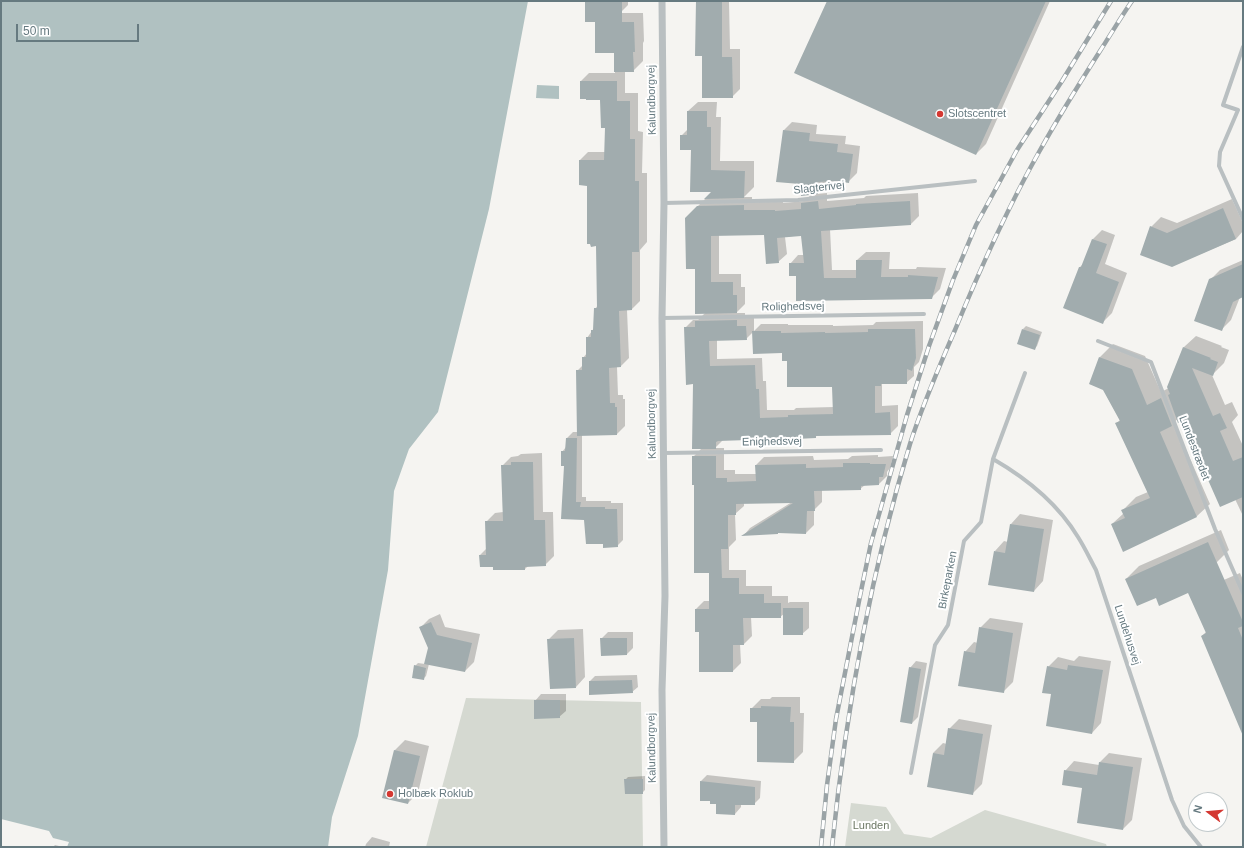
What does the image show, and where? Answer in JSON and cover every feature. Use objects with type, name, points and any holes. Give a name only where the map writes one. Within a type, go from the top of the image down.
[{"type":"street","name":"Kalundborgvej","points":[[662,1],[664,204],[662,318],[665,596],[662,690],[664,847]]},
{"type":"street","points":[[1243,46],[1224,105],[1238,110],[1220,152],[1219,166],[1243,219]]},
{"type":"street","name":"Slagterivej","points":[[664,204],[798,200],[975,181]]},
{"type":"street","name":"Rolighedsvej","points":[[662,318],[924,314]]},
{"type":"street","name":"Lundestrædet","points":[[1098,341],[1151,362],[1215,529],[1243,593]]},
{"type":"street","name":"Birkeparken","points":[[911,774],[935,645],[948,625],[964,541],[981,522],[992,459],[1025,373]]},
{"type":"street","name":"Enighedsvej","points":[[664,453],[881,450]]},
{"type":"street","name":"Lundehusvej","points":[[992,459],[1011,470],[1042,494],[1078,536],[1096,570],[1172,800],[1184,826],[1200,847]]},
{"type":"green space","points":[[466,698],[641,702],[643,847],[426,847]]},
{"type":"green space","name":"Lunden","points":[[851,803],[886,807],[904,834],[931,838],[985,810],[1106,844],[1107,847],[845,847]]},
{"type":"shaded area","points":[[1,1],[528,1],[489,209],[438,412],[409,449],[394,491],[388,570],[358,736],[332,817],[328,847],[1,847]]},
{"type":"shaded area","points":[[537,85],[559,86],[559,99],[536,98]]},
{"type":"pier","points":[[1,819],[49,831],[53,838],[69,842],[67,847],[1,847]]},
{"type":"building","points":[[585,1],[622,1],[622,22],[634,22],[634,72],[614,72],[614,53],[595,53],[595,22],[585,22]]},
{"type":"building","points":[[696,1],[722,1],[722,57],[732,57],[733,98],[702,98],[702,56],[695,56]]},
{"type":"building","name":"Slotscentret","points":[[827,1],[1046,1],[976,155],[794,73]]},
{"type":"building","points":[[580,81],[617,81],[617,101],[630,101],[630,139],[635,139],[635,181],[639,181],[639,252],[632,252],[632,310],[619,311],[621,367],[609,368],[610,403],[615,403],[615,407],[617,407],[617,435],[577,436],[576,370],[582,370],[582,357],[586,357],[586,337],[591,337],[591,330],[593,330],[594,308],[597,308],[596,246],[591,247],[590,244],[587,244],[587,186],[579,185],[579,160],[604,160],[605,128],[601,128],[600,100],[580,99]]},
{"type":"building","points":[[687,111],[707,111],[707,127],[711,127],[711,170],[745,171],[744,198],[704,199],[711,192],[690,192],[691,150],[680,150],[680,135],[687,135]]},
{"type":"building","points":[[783,130],[810,133],[809,141],[838,144],[837,152],[853,154],[849,183],[836,181],[818,182],[818,194],[801,196],[800,184],[776,182]]},
{"type":"building","points":[[818,201],[819,209],[856,204],[910,201],[911,225],[821,231],[824,278],[856,278],[856,260],[882,260],[881,277],[908,277],[908,275],[938,277],[932,299],[796,301],[796,276],[789,276],[789,263],[804,263],[801,236],[777,238],[779,263],[766,264],[764,235],[711,236],[711,282],[733,282],[733,295],[737,295],[737,313],[695,314],[695,269],[686,269],[685,218],[697,206],[744,205],[744,210],[775,211],[801,209],[801,203]]},
{"type":"building","points":[[1223,208],[1236,239],[1172,267],[1140,255],[1150,226],[1167,233]]},
{"type":"building","points":[[1092,239],[1107,244],[1096,273],[1119,282],[1103,324],[1063,308]]},
{"type":"building","points":[[1243,264],[1243,297],[1233,302],[1222,331],[1194,321],[1209,279]]},
{"type":"building","points":[[737,320],[737,326],[746,326],[747,340],[709,341],[710,366],[755,365],[756,389],[759,389],[760,418],[788,417],[788,415],[833,414],[832,387],[787,387],[787,361],[782,361],[782,353],[753,354],[752,331],[781,331],[781,333],[825,333],[868,332],[868,329],[915,329],[916,358],[912,371],[907,369],[907,384],[881,384],[881,386],[875,386],[875,413],[890,412],[891,435],[816,436],[816,438],[776,440],[776,438],[748,438],[748,440],[718,441],[716,442],[716,449],[692,449],[693,384],[686,385],[684,327],[695,327],[695,321]]},
{"type":"building","points":[[1022,329],[1040,335],[1035,350],[1017,344]]},
{"type":"building","points":[[1183,347],[1218,362],[1213,376],[1192,368],[1213,416],[1220,413],[1227,428],[1220,431],[1233,461],[1243,457],[1243,497],[1220,507],[1182,421],[1178,423],[1168,395],[1170,394],[1167,387]]},
{"type":"building","points":[[1099,357],[1132,369],[1147,405],[1161,398],[1172,426],[1160,432],[1197,517],[1123,552],[1111,524],[1125,518],[1121,510],[1150,498],[1115,423],[1120,421],[1103,390],[1089,384]]},
{"type":"building","points":[[566,438],[577,438],[576,502],[581,502],[580,507],[605,507],[605,509],[617,509],[618,547],[603,548],[603,544],[586,544],[584,520],[561,519],[564,466],[561,466],[561,451],[565,451]]},
{"type":"building","points":[[692,456],[716,456],[716,478],[727,478],[727,482],[756,481],[755,465],[806,464],[806,468],[843,467],[843,463],[886,464],[883,477],[879,477],[879,485],[861,486],[861,490],[814,491],[815,511],[807,511],[806,534],[778,533],[741,536],[793,503],[736,504],[736,515],[728,515],[728,549],[721,549],[722,578],[739,578],[739,594],[764,594],[764,603],[781,603],[781,618],[743,618],[744,645],[733,645],[733,672],[699,672],[699,632],[695,632],[695,609],[709,609],[709,573],[694,573],[694,485],[692,485]]},
{"type":"building","points":[[511,462],[533,462],[534,520],[545,520],[546,566],[525,567],[525,570],[493,570],[493,567],[480,567],[479,555],[486,555],[485,521],[503,521],[501,465],[511,465]]},
{"type":"building","points":[[1010,524],[1044,529],[1034,592],[988,585],[994,551],[1005,553]]},
{"type":"building","points":[[1208,542],[1243,622],[1243,626],[1238,628],[1243,640],[1243,736],[1201,636],[1206,633],[1188,593],[1159,606],[1156,598],[1137,606],[1125,579]]},
{"type":"building","points":[[783,608],[803,608],[803,635],[783,635]]},
{"type":"building","points":[[431,622],[437,635],[472,643],[465,672],[424,664],[428,648],[419,627]]},
{"type":"building","points":[[979,627],[1013,633],[1004,693],[958,686],[964,651],[975,653]]},
{"type":"building","points":[[574,638],[576,688],[550,689],[547,639]]},
{"type":"building","points":[[600,638],[627,638],[627,655],[601,656]]},
{"type":"building","points":[[414,665],[426,668],[424,680],[412,678]]},
{"type":"building","points":[[1068,665],[1103,670],[1092,734],[1046,726],[1051,694],[1042,693],[1047,666],[1067,670]]},
{"type":"building","points":[[909,667],[921,669],[912,724],[900,722]]},
{"type":"building","points":[[632,680],[633,693],[589,695],[589,681]]},
{"type":"building","points":[[534,700],[560,700],[560,718],[534,719]]},
{"type":"building","points":[[761,706],[791,707],[790,722],[794,722],[794,763],[757,762],[757,722],[750,722],[750,708],[761,708]]},
{"type":"building","points":[[948,728],[983,734],[973,795],[927,787],[933,753],[944,755]]},
{"type":"building","points":[[394,750],[420,756],[408,804],[382,798]]},
{"type":"building","points":[[1099,762],[1133,767],[1123,830],[1077,823],[1082,788],[1062,785],[1064,770],[1097,775]]},
{"type":"building","points":[[624,779],[643,779],[643,794],[625,794]]},
{"type":"building","points":[[700,781],[755,787],[755,805],[735,805],[735,815],[716,814],[716,804],[710,804],[710,801],[700,801]]},
{"type":"railway","points":[[821,847],[827,785],[836,719],[871,543],[907,415],[929,346],[953,280],[976,225],[1017,150],[1062,81],[1111,1]]},
{"type":"railway","points":[[832,847],[844,745],[861,644],[883,543],[910,444],[931,387],[974,284],[1016,195],[1061,114],[1132,1]]},
{"type":"place","name":"Slotscentret","points":[[940,114]]},
{"type":"place","name":"Holbæk Roklub","points":[[390,794]]}]
